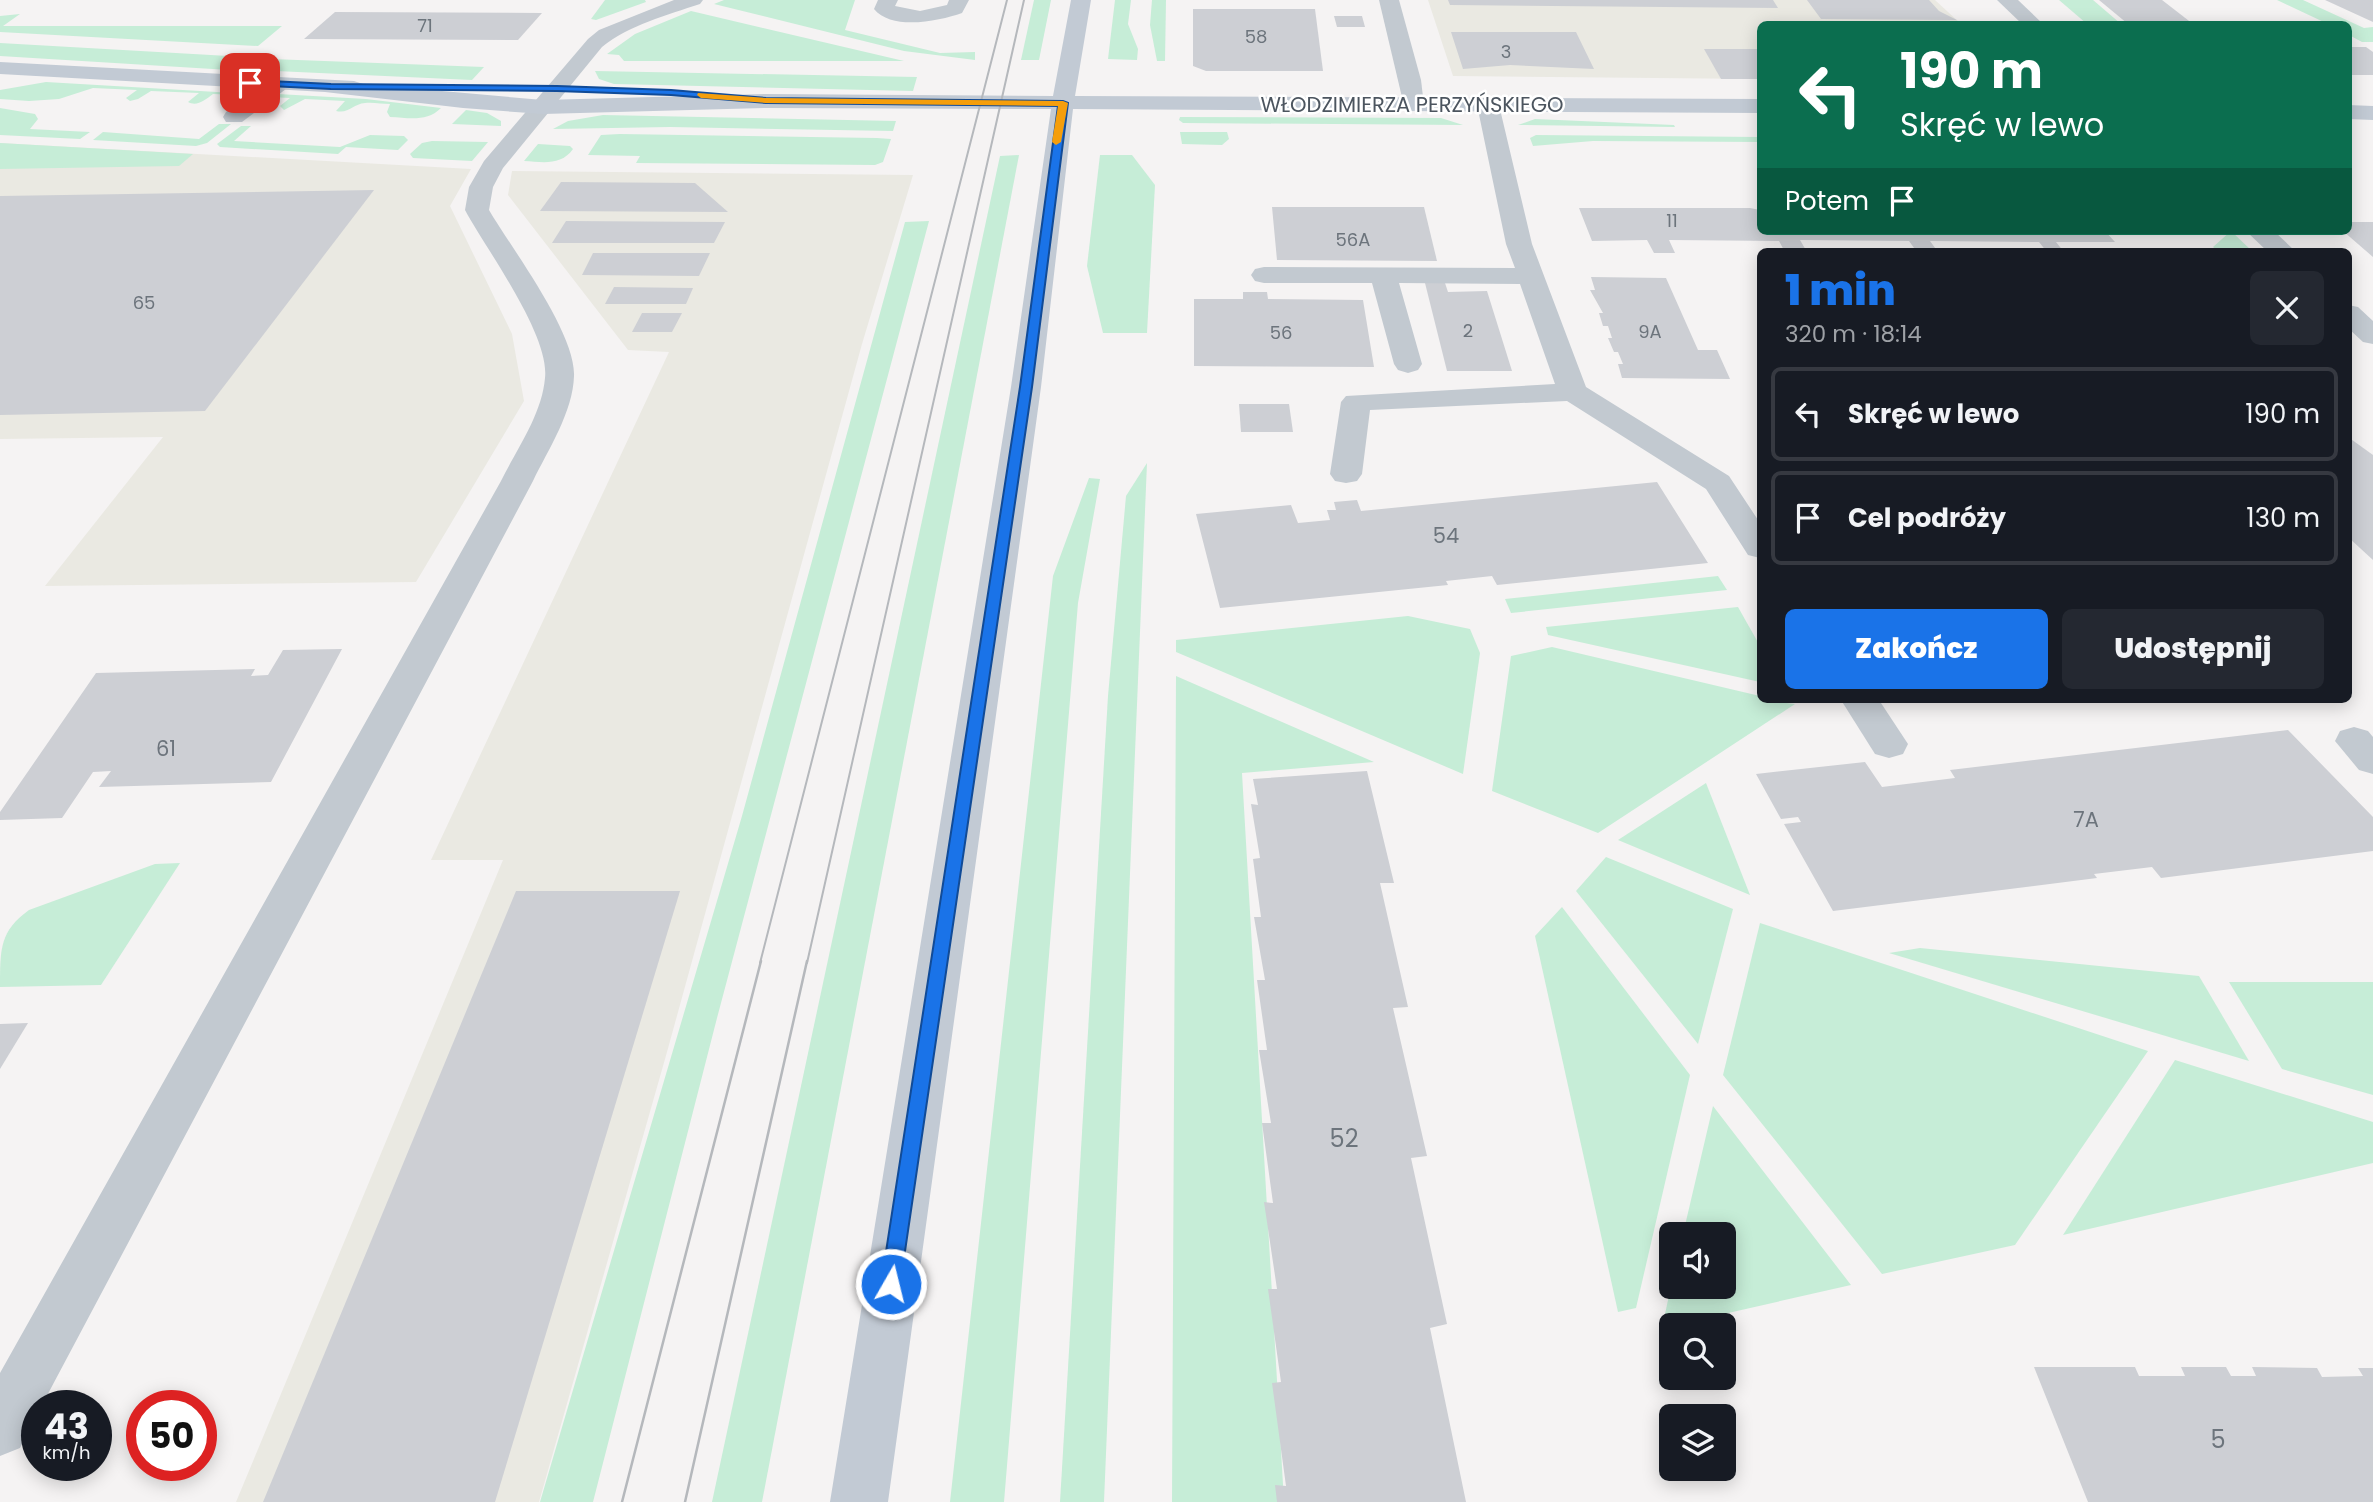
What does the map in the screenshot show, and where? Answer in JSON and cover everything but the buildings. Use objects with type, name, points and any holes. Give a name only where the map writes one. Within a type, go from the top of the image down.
[{"type":"street","points":[[0,1428],[517,481],[547,417],[561,374],[551,337],[477,210],[481,187],[492,166],[606,34],[693,0]]},
{"type":"street","points":[[888,0],[884,9],[902,17],[931,17],[956,9],[959,0]]},
{"type":"street","points":[[859,1502],[1024,401],[1063,103],[1081,0]]},
{"type":"street","points":[[1389,0],[1410,80],[1413,105]]},
{"type":"street","points":[[2007,0],[2030,21]]},
{"type":"street","name":"WŁODZIMIERZA PERZYŃSKIEGO","points":[[0,68],[331,87],[462,102],[550,97],[666,106],[766,100],[1757,106]]},
{"type":"street","points":[[234,117],[278,84]]},
{"type":"street","points":[[1488,105],[1519,244],[1573,392]]},
{"type":"street","points":[[2352,113],[2373,113]]},
{"type":"street","points":[[2264,235],[2278,248]]},
{"type":"street","points":[[1383,274],[1408,365]]},
{"type":"street","points":[[1264,275],[1531,276]]},
{"type":"street","points":[[2352,317],[2373,337]]},
{"type":"street","points":[[1346,474],[1356,402],[1573,392],[1718,483],[1757,543]]},
{"type":"street","points":[[1862,703],[1889,744]]},
{"type":"shaded area","points":[[1428,0],[1935,0],[1958,21],[1757,21],[1757,79],[1453,76]]},
{"type":"shaded area","points":[[0,143],[471,169],[450,206],[512,334],[524,401],[416,582],[45,586],[163,437],[0,439]]},
{"type":"shaded area","points":[[512,171],[913,175],[862,344],[667,1052],[539,1502],[236,1502],[503,860],[431,860],[669,352],[628,350],[508,195]]},
{"type":"green space","points":[[605,0],[646,2],[596,20],[591,19]]},
{"type":"green space","points":[[724,0],[855,0],[845,30],[940,53],[975,52],[975,60],[904,51],[714,4]]},
{"type":"green space","points":[[1034,0],[1051,0],[1039,60],[1021,60]]},
{"type":"green space","points":[[1115,0],[1131,0],[1128,24],[1138,49],[1137,60],[1108,59]]},
{"type":"green space","points":[[1152,0],[1166,0],[1165,61],[1157,61],[1150,25]]},
{"type":"green space","points":[[2059,0],[2093,0],[2118,21],[2084,21]]},
{"type":"green space","points":[[2277,0],[2303,0],[2349,21],[2322,21]]},
{"type":"green space","points":[[691,11],[904,61],[624,61],[619,55],[607,54],[635,34]]},
{"type":"green space","points":[[20,14],[3,26],[282,26],[258,46],[0,32],[0,16]]},
{"type":"green space","points":[[2352,22],[2364,28],[2373,27],[2373,42],[2362,42],[2352,37]]},
{"type":"green space","points":[[0,43],[246,57],[229,70],[0,56]]},
{"type":"green space","points":[[271,59],[484,67],[472,80],[253,70]]},
{"type":"green space","points":[[595,71],[917,77],[913,91],[614,84],[599,79]]},
{"type":"green space","points":[[46,82],[236,95],[213,94],[195,104],[188,102],[199,93],[151,91],[130,101],[126,98],[137,90],[93,88],[59,99],[0,99],[0,90]]},
{"type":"green space","points":[[278,94],[366,99],[441,108],[424,117],[404,118],[390,117],[387,112],[390,104],[365,103],[340,112],[336,111],[345,101],[305,99],[284,110],[280,106],[290,98],[269,97]]},
{"type":"green space","points":[[0,108],[35,114],[38,119],[30,129],[90,132],[80,139],[0,135]]},
{"type":"green space","points":[[466,110],[487,113],[501,121],[501,126],[452,124]]},
{"type":"green space","points":[[603,115],[896,121],[893,131],[670,127],[553,129],[568,121]]},
{"type":"green space","points":[[1180,117],[1441,118],[1463,125],[1183,123],[1179,120]]},
{"type":"green space","points":[[1535,119],[1674,125],[1675,127],[1518,125]]},
{"type":"green space","points":[[219,124],[231,124],[207,143],[196,146],[93,140],[103,132],[199,139]]},
{"type":"green space","points":[[241,126],[251,126],[234,141],[340,147],[370,135],[404,136],[408,140],[398,150],[346,147],[338,154],[220,147],[217,144]]},
{"type":"green space","points":[[1180,132],[1227,132],[1229,139],[1222,145],[1182,144]]},
{"type":"green space","points":[[601,135],[891,139],[883,162],[875,165],[636,163],[640,156],[588,155]]},
{"type":"green space","points":[[1536,135],[1757,137],[1757,142],[1593,141],[1533,146],[1530,138]]},
{"type":"green space","points":[[488,142],[472,161],[413,158],[410,154],[422,143]]},
{"type":"green space","points":[[0,143],[193,154],[179,166],[0,169]]},
{"type":"green space","points":[[538,144],[570,146],[573,149],[557,161],[524,161]]},
{"type":"green space","points":[[1019,155],[762,1502],[712,1502],[1000,156]]},
{"type":"green space","points":[[1100,155],[1132,155],[1155,185],[1147,333],[1103,333],[1087,266]]},
{"type":"green space","points":[[929,221],[717,1018],[593,1502],[540,1502],[742,816],[905,222]]},
{"type":"green space","points":[[2226,235],[2235,235],[2249,248],[2214,248]]},
{"type":"green space","points":[[1147,463],[1104,1502],[1060,1502],[1108,696],[1126,496]]},
{"type":"green space","points":[[1089,478],[1100,479],[1078,603],[1004,1502],[950,1502],[1053,576]]},
{"type":"green space","points":[[1718,576],[1727,590],[1511,613],[1505,599]]},
{"type":"green space","points":[[1738,607],[1757,641],[1757,681],[1548,635],[1546,627]]},
{"type":"green space","points":[[1408,616],[1470,629],[1480,653],[1463,774],[1176,652],[1176,640]]},
{"type":"green space","points":[[1552,647],[1757,695],[1757,703],[1795,704],[1598,833],[1492,791],[1511,656]]},
{"type":"green space","points":[[1176,676],[1374,762],[1242,773],[1284,1502],[1172,1502]]},
{"type":"green space","points":[[1706,783],[1750,895],[1618,840]]},
{"type":"green space","points":[[1606,857],[1733,909],[1698,1044],[1576,891]]},
{"type":"green space","points":[[180,863],[101,985],[0,987],[0,961],[7,933],[29,910],[155,864]]},
{"type":"green space","points":[[1562,907],[1690,1075],[1636,1308],[1618,1312],[1535,936]]},
{"type":"green space","points":[[1760,923],[2148,1051],[2015,1245],[1882,1274],[1723,1075]]},
{"type":"green space","points":[[1920,948],[2199,976],[2249,1061],[1889,953]]},
{"type":"green space","points":[[2229,982],[2373,982],[2373,1095],[2282,1069]]},
{"type":"green space","points":[[2175,1060],[2373,1122],[2373,1163],[2063,1235]]},
{"type":"green space","points":[[1713,1106],[1851,1285],[1728,1313],[1665,1313],[1668,1299],[1736,1299],[1736,1222],[1686,1222]]},
{"type":"tram line","points":[[760,963],[1007,0]]},
{"type":"tram line","points":[[807,963],[1024,0]]},
{"type":"tram line","points":[[622,1502],[761,961]]},
{"type":"tram line","points":[[685,1502],[807,961]]},
{"type":"slow traffic","points":[[701,95],[766,100],[1063,103],[1056,142]]},
{"type":"route","points":[[250,83],[331,87],[557,88],[671,92],[766,100],[1063,103],[1026,387],[891,1284]]}]
